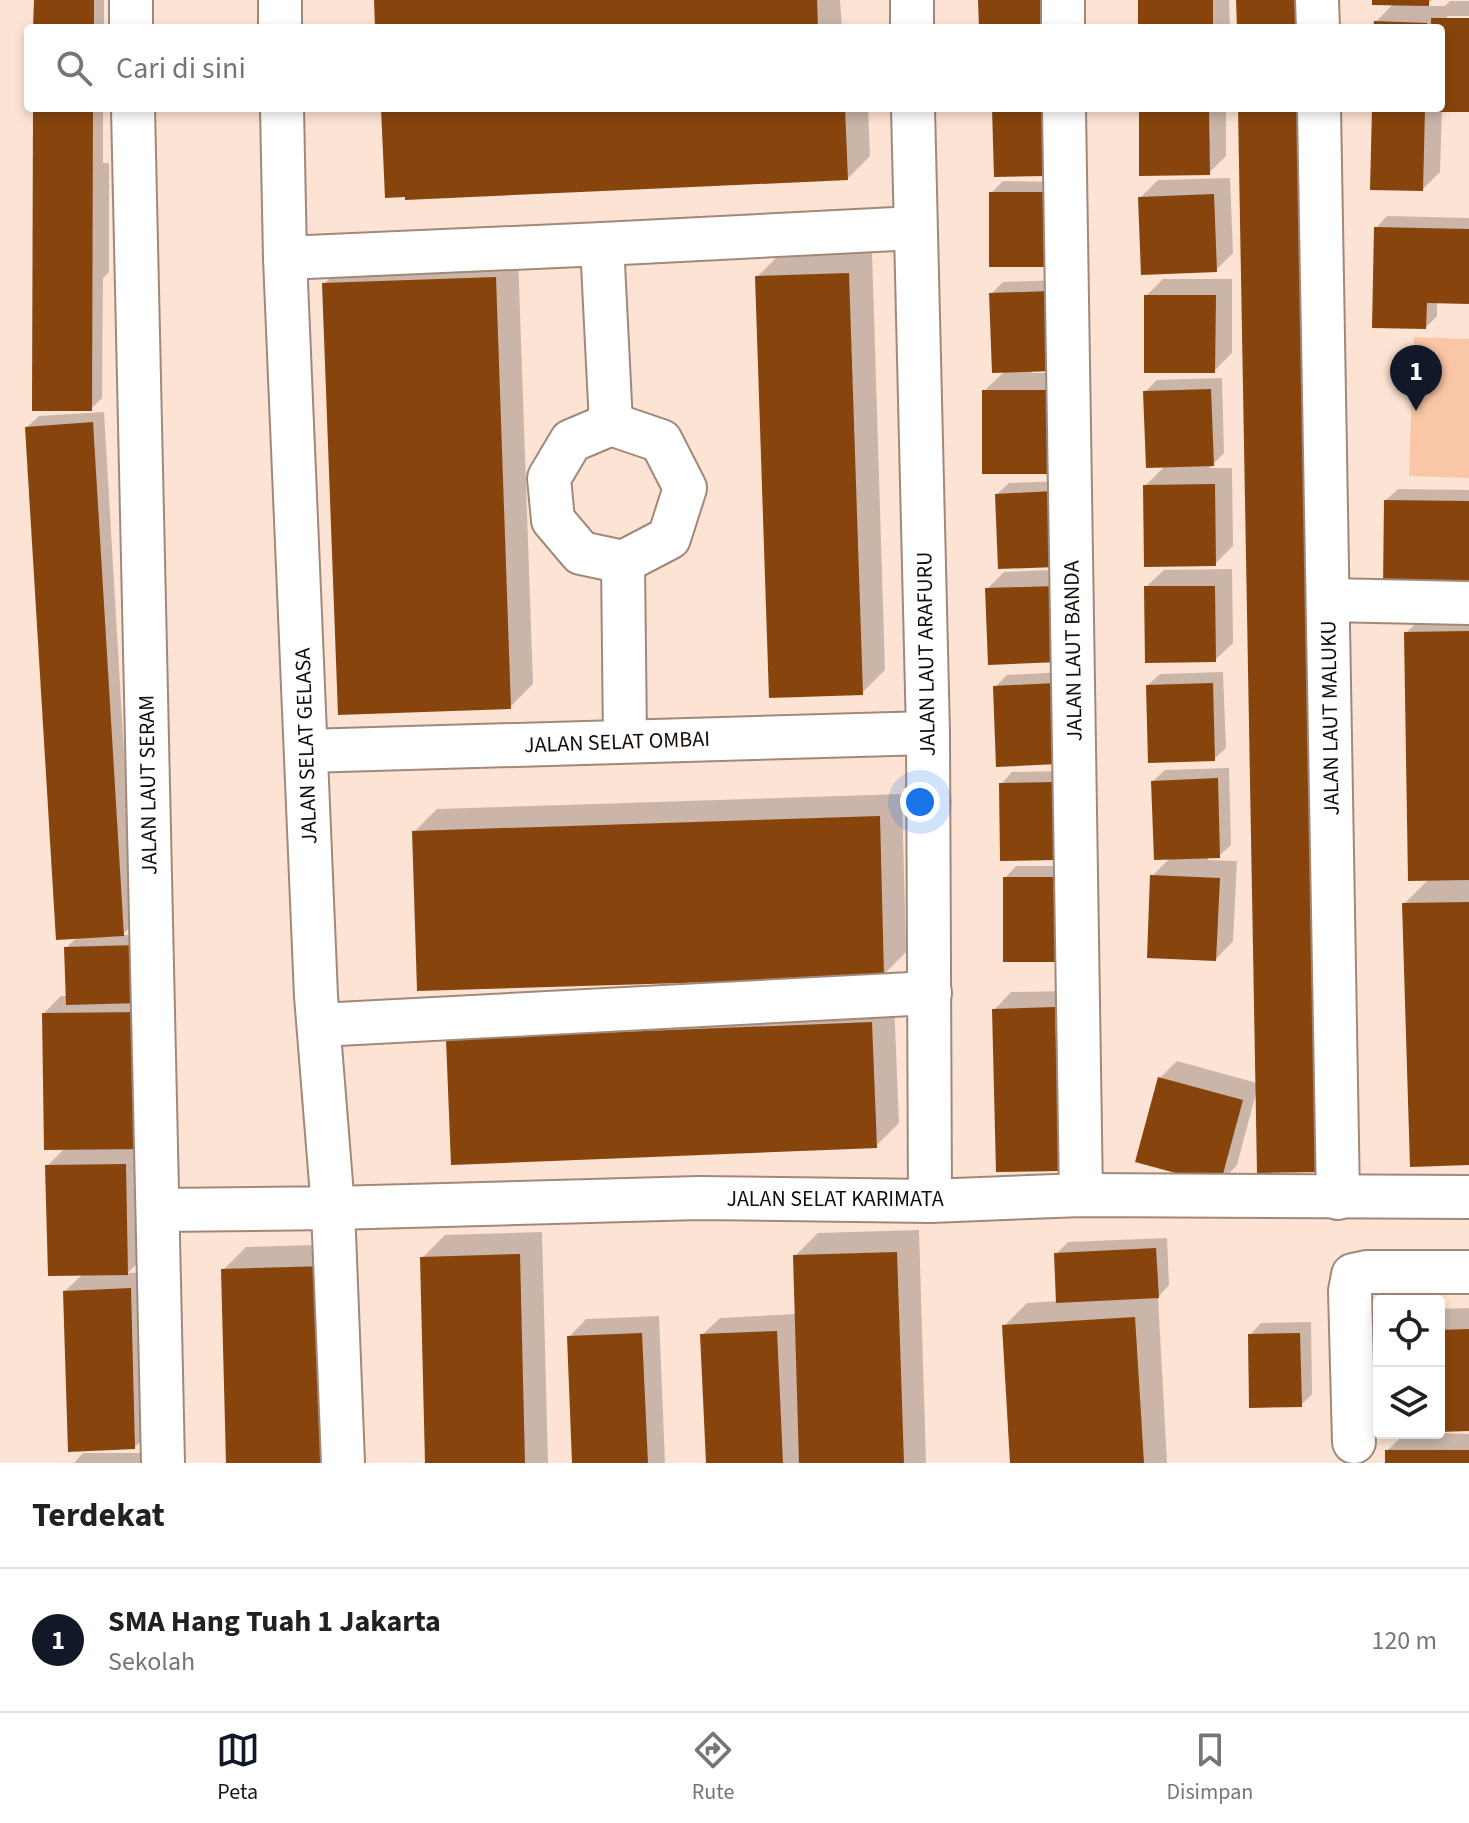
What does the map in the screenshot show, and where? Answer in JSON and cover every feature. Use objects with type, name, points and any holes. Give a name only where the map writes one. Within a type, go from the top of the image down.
[{"type":"lane","points":[[131,0],[131,24]]},
{"type":"lane","points":[[280,0],[280,24]]},
{"type":"lane","points":[[912,0],[912,24]]},
{"type":"lane","points":[[1063,0],[1063,24]]},
{"type":"lane","points":[[1317,0],[1318,24]]},
{"type":"lane","name":"JALAN LAUT SERAM","points":[[133,112],[163,1463]]},
{"type":"lane","name":"JALAN SELAT GELASA","points":[[282,112],[285,258],[306,751],[319,1025],[333,1208],[343,1463]]},
{"type":"lane","name":"JALAN LAUT ARAFURU","points":[[913,112],[928,733],[930,1201]]},
{"type":"lane","name":"JALAN LAUT BANDA","points":[[1064,112],[1081,1195]]},
{"type":"lane","name":"JALAN LAUT MALUKU","points":[[1319,112],[1338,1198]]},
{"type":"lane","points":[[285,258],[915,228]]},
{"type":"lane","points":[[602,244],[611,424]]},
{"type":"lane","points":[[611,424],[661,441],[685,488],[669,538],[623,562],[581,553],[553,520],[549,478],[571,441],[611,424]]},
{"type":"lane","points":[[623,562],[625,741]]},
{"type":"lane","points":[[1328,600],[1469,603]]},
{"type":"lane","name":"JALAN SELAT OMBAI","points":[[306,751],[928,733]]},
{"type":"lane","points":[[319,1025],[930,993]]},
{"type":"lane","name":"JALAN SELAT KARIMATA","points":[[333,1208],[699,1198],[930,1201],[1081,1195],[1338,1198]]},
{"type":"lane","points":[[1338,1198],[1469,1197]]},
{"type":"lane","points":[[158,1210],[333,1208]]},
{"type":"lane","points":[[1354,1442],[1350,1291],[1353,1275],[1367,1272],[1469,1272]]},
{"type":"shaded area","points":[[1414,337],[1469,339],[1469,478],[1409,476]]},
{"type":"building","points":[[34,0],[94,0],[94,24],[33,24]]},
{"type":"building","points":[[374,0],[817,0],[818,24],[375,24]]},
{"type":"building","points":[[978,0],[1046,0],[1046,24],[979,24]]},
{"type":"building","points":[[1138,0],[1213,0],[1213,24],[1138,24]]},
{"type":"building","points":[[1236,0],[1303,0],[1303,24],[1237,24]]},
{"type":"building","points":[[1372,0],[1429,0],[1429,6],[1372,5]]},
{"type":"building","points":[[1431,18],[1469,18],[1469,112],[1445,112],[1445,24],[1431,24]]},
{"type":"building","points":[[1374,21],[1427,23],[1427,24],[1374,24]]},
{"type":"building","points":[[33,112],[93,112],[92,411],[32,411]]},
{"type":"building","points":[[381,112],[845,112],[848,180],[405,200],[405,197],[385,198]]},
{"type":"building","points":[[992,112],[1043,112],[1044,176],[994,177]]},
{"type":"building","points":[[1139,112],[1209,112],[1210,175],[1139,176]]},
{"type":"building","points":[[1238,112],[1305,112],[1323,1172],[1257,1173]]},
{"type":"building","points":[[1372,112],[1425,112],[1423,191],[1370,190]]},
{"type":"building","points":[[989,192],[1051,192],[1050,267],[989,267]]},
{"type":"building","points":[[1214,194],[1217,272],[1141,275],[1138,197]]},
{"type":"building","points":[[1374,227],[1469,229],[1469,304],[1427,303],[1426,329],[1372,328]]},
{"type":"building","points":[[849,273],[863,695],[769,698],[755,276]]},
{"type":"building","points":[[496,277],[511,709],[338,715],[322,283]]},
{"type":"building","points":[[1051,291],[1054,371],[992,373],[989,293]]},
{"type":"building","points":[[1144,295],[1216,295],[1215,373],[1144,373]]},
{"type":"building","points":[[1211,389],[1214,466],[1146,468],[1143,391]]},
{"type":"building","points":[[982,390],[1055,390],[1055,474],[982,474]]},
{"type":"building","points":[[93,422],[124,936],[56,940],[25,427]]},
{"type":"building","points":[[1215,484],[1216,566],[1144,567],[1143,485]]},
{"type":"building","points":[[1054,491],[1057,567],[998,569],[995,494]]},
{"type":"building","points":[[1384,500],[1469,501],[1469,590],[1383,588]]},
{"type":"building","points":[[1056,586],[1060,662],[988,665],[985,588]]},
{"type":"building","points":[[1144,586],[1215,586],[1216,662],[1145,663]]},
{"type":"building","points":[[1469,631],[1469,880],[1408,881],[1404,632]]},
{"type":"building","points":[[1055,683],[1058,764],[996,767],[993,686]]},
{"type":"building","points":[[1213,683],[1215,761],[1148,763],[1146,685]]},
{"type":"building","points":[[1218,778],[1220,858],[1154,860],[1151,781]]},
{"type":"building","points":[[1053,782],[1054,860],[1000,861],[999,783]]},
{"type":"building","points":[[880,816],[884,977],[417,991],[412,831]]},
{"type":"building","points":[[1150,875],[1220,878],[1216,961],[1147,958]]},
{"type":"building","points":[[1003,877],[1060,877],[1060,962],[1003,962]]},
{"type":"building","points":[[1469,902],[1469,1165],[1410,1167],[1402,903]]},
{"type":"building","points":[[138,945],[140,1003],[66,1005],[64,947]]},
{"type":"building","points":[[1055,1007],[1059,1171],[996,1172],[992,1009]]},
{"type":"building","points":[[144,1012],[145,1149],[44,1150],[42,1013]]},
{"type":"building","points":[[872,1022],[877,1148],[451,1165],[446,1039]]},
{"type":"building","points":[[1158,1077],[1243,1100],[1220,1185],[1135,1162]]},
{"type":"building","points":[[126,1164],[128,1275],[48,1276],[45,1165]]},
{"type":"building","points":[[1156,1248],[1159,1298],[1056,1303],[1054,1253]]},
{"type":"building","points":[[897,1252],[904,1463],[799,1463],[793,1255]]},
{"type":"building","points":[[520,1254],[525,1463],[425,1463],[420,1257]]},
{"type":"building","points":[[327,1266],[333,1463],[226,1463],[221,1269]]},
{"type":"building","points":[[131,1288],[135,1449],[68,1452],[63,1291]]},
{"type":"building","points":[[1135,1317],[1144,1463],[1010,1463],[1002,1325]]},
{"type":"building","points":[[1469,1329],[1469,1431],[1445,1432],[1445,1330]]},
{"type":"building","points":[[777,1331],[783,1463],[706,1463],[700,1334]]},
{"type":"building","points":[[642,1333],[648,1463],[572,1463],[567,1336]]},
{"type":"building","points":[[1300,1333],[1302,1407],[1249,1408],[1248,1334]]},
{"type":"building","points":[[1369,1333],[1373,1333],[1373,1415]]},
{"type":"building","points":[[1385,1450],[1469,1450],[1469,1463],[1385,1463]]},
{"type":"place","name":"SMA Hang Tuah 1 Jakarta","points":[[1416,411]]}]
